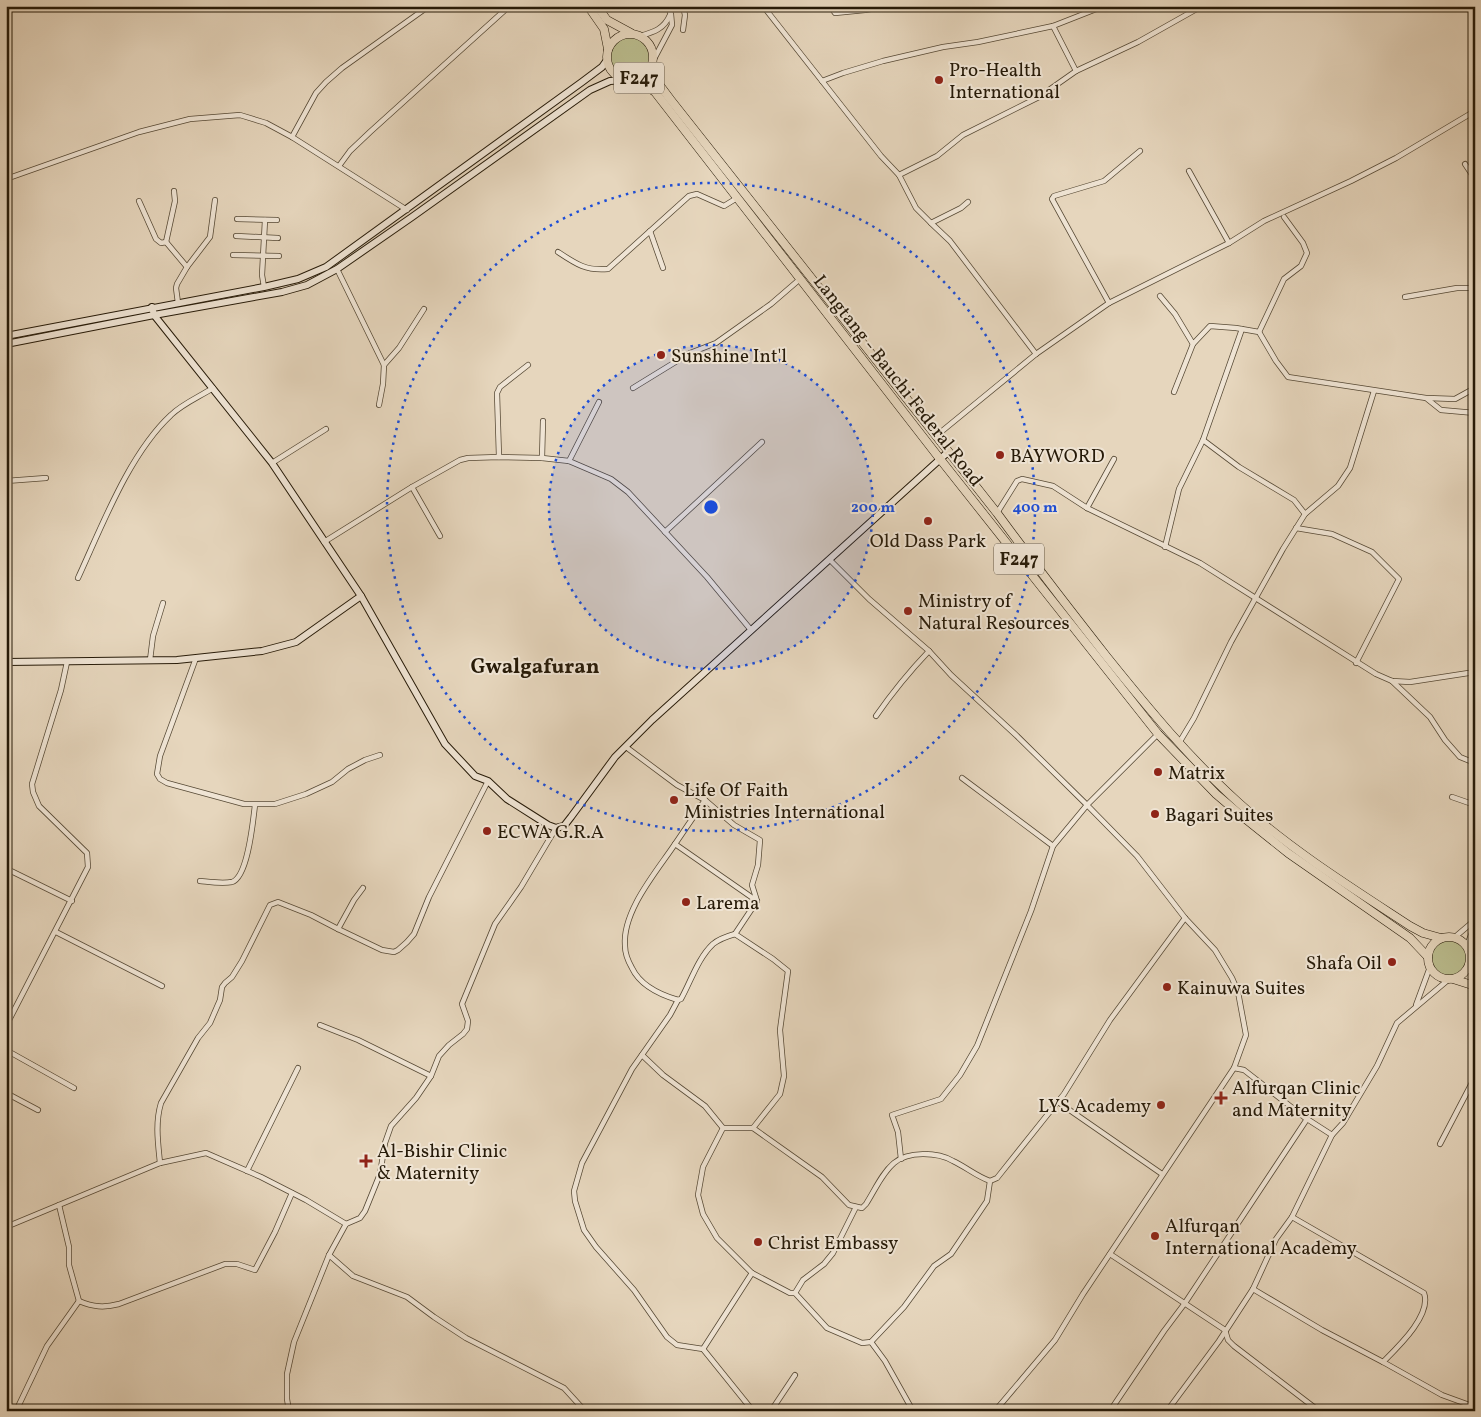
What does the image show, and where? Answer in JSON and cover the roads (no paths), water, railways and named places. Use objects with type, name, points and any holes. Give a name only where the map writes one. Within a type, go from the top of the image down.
[{"type":"main road","name":"F247","points":[[588,6],[604,29],[608,49],[607,60],[614,73],[626,80],[643,76],[652,64],[653,54],[651,46],[637,35],[617,27],[607,20],[597,6]]},
{"type":"main road","name":"F247","points":[[608,49],[615,39],[621,35],[637,35]]},
{"type":"main road","name":"Langtang - Bauchi Federal Road","points":[[652,64],[658,83],[666,94],[997,513],[1044,577],[1146,705],[1179,743],[1239,803],[1290,845],[1410,926],[1422,933],[1441,938]]},
{"type":"main road","name":"Langtang - Bauchi Federal Road","points":[[636,79],[656,92],[940,459],[1158,734],[1216,794],[1243,818],[1288,853],[1410,938],[1428,957]]},
{"type":"main road","name":"F247","points":[[1441,938],[1455,937]]},
{"type":"main road","points":[[1455,937],[1466,945],[1475,962]]},
{"type":"main road","points":[[1441,938],[1430,948],[1428,957],[1430,967],[1439,977],[1475,986]]},
{"type":"main road","points":[[1451,979],[1466,972],[1470,964],[1470,954]]},
{"type":"street","points":[[292,137],[316,93],[326,82],[342,68],[428,6]]},
{"type":"street","points":[[652,64],[672,25],[671,14],[667,6]]},
{"type":"street","points":[[683,6],[686,15],[683,30]]},
{"type":"street","points":[[764,6],[881,156],[899,175],[916,208],[950,240],[1036,354]]},
{"type":"street","points":[[830,6],[835,12],[888,6]]},
{"type":"street","points":[[822,81],[883,61],[1053,26],[1104,6]]},
{"type":"street","points":[[899,175],[938,156],[963,134],[1040,97],[1076,71],[1138,42],[1202,6]]},
{"type":"street","points":[[339,166],[350,152],[402,102],[505,10]]},
{"type":"street","points":[[637,35],[655,32],[662,28],[667,23],[671,14]]},
{"type":"street","points":[[1053,26],[1076,71]]},
{"type":"street","points":[[6,336],[264,288],[298,279],[326,267],[589,77],[602,67],[607,60]]},
{"type":"street","points":[[6,344],[282,292],[307,285],[337,269],[590,90],[610,81],[626,80]]},
{"type":"street","points":[[936,436],[1036,354],[1109,303],[1229,243],[1264,221],[1396,158],[1475,111]]},
{"type":"street","points":[[6,179],[139,132],[190,119],[240,115],[266,123],[292,137],[407,210],[412,217]]},
{"type":"street","points":[[1109,303],[1052,199],[1054,196],[1104,181],[1140,151]]},
{"type":"street","points":[[1465,164],[1475,179]]},
{"type":"street","points":[[1189,171],[1229,243]]},
{"type":"street","points":[[166,242],[175,201],[174,191]]},
{"type":"street","points":[[558,252],[577,265],[594,270],[608,269],[689,196],[697,194],[724,206],[738,198]]},
{"type":"street","points":[[178,303],[176,288],[187,267],[210,237],[215,200]]},
{"type":"street","points":[[139,201],[156,239],[161,243],[166,242]]},
{"type":"street","points":[[931,223],[961,208],[968,202]]},
{"type":"street","points":[[1259,332],[1284,279],[1301,266],[1308,254],[1284,217]]},
{"type":"street","points":[[237,219],[277,220]]},
{"type":"street","points":[[264,288],[265,220]]},
{"type":"street","points":[[650,231],[663,268]]},
{"type":"street","points":[[236,236],[278,238]]},
{"type":"street","points":[[166,242],[187,267]]},
{"type":"street","points":[[233,254],[279,256]]},
{"type":"street","points":[[337,269],[384,365],[379,405]]},
{"type":"street","points":[[632,388],[690,353],[716,343],[771,304],[800,279]]},
{"type":"street","points":[[1405,297],[1457,288],[1475,288]]},
{"type":"street","points":[[1160,296],[1175,314],[1193,344]]},
{"type":"street","points":[[152,308],[154,315],[272,462],[361,596],[445,744],[474,776],[488,781],[507,798],[548,825],[556,828],[564,826],[615,758],[652,720],[948,452]]},
{"type":"street","points":[[384,365],[399,348],[424,309]]},
{"type":"street","points":[[1174,392],[1193,344],[1210,326],[1259,332],[1288,377],[1426,398],[1455,399],[1475,388]]},
{"type":"street","points":[[1165,547],[1179,490],[1203,440],[1242,329]]},
{"type":"street","points":[[499,458],[497,393],[500,387],[528,365]]},
{"type":"street","points":[[78,578],[113,502],[135,462],[153,435],[172,414],[213,388]]},
{"type":"street","points":[[1179,743],[1194,718],[1232,642],[1296,528],[1305,514],[1338,486],[1350,468],[1374,391]]},
{"type":"street","points":[[1426,398],[1442,410],[1475,413]]},
{"type":"street","points":[[569,461],[599,402]]},
{"type":"street","points":[[542,458],[543,421]]},
{"type":"street","points":[[272,462],[326,428]]},
{"type":"street","points":[[1203,440],[1238,467],[1294,500],[1305,514]]},
{"type":"street","points":[[665,532],[762,442]]},
{"type":"street","points":[[324,542],[412,487],[460,460],[468,458],[542,458],[569,461],[604,475],[620,485],[707,577],[751,630]]},
{"type":"street","points":[[1087,508],[1114,458]]},
{"type":"street","points":[[6,481],[46,478]]},
{"type":"street","points":[[997,513],[1017,481],[1022,479],[1053,486],[1087,508],[1200,563],[1356,663],[1392,681],[1430,717],[1460,757],[1475,763]]},
{"type":"street","points":[[412,487],[440,536]]},
{"type":"street","points":[[1296,528],[1332,534],[1372,552],[1399,579],[1356,663]]},
{"type":"street","points":[[830,560],[869,599],[929,652],[1137,856],[1185,918],[1215,950],[1238,992],[1246,1035],[1234,1068],[1082,1294],[1054,1340],[995,1411]]},
{"type":"street","points":[[6,662],[150,660],[262,652],[296,642],[361,596]]},
{"type":"street","points":[[150,660],[153,636],[163,603]]},
{"type":"street","points":[[876,716],[895,689],[929,652]]},
{"type":"street","points":[[196,658],[160,756],[157,774],[160,779],[167,783],[219,798],[256,805],[275,804],[306,794],[332,782],[348,769],[380,755]]},
{"type":"street","points":[[6,1026],[88,868],[87,853],[38,806],[32,784],[61,690],[67,662]]},
{"type":"street","points":[[1392,681],[1410,682],[1475,672]]},
{"type":"street","points":[[901,1160],[898,1132],[892,1115],[941,1099],[960,1075],[977,1046],[1031,911],[1053,846],[1087,805],[1158,734]]},
{"type":"street","points":[[626,747],[677,785],[706,800],[734,825],[760,840],[758,865],[752,885],[757,901]]},
{"type":"street","points":[[962,778],[1053,846]]},
{"type":"street","points":[[160,1163],[157,1132],[158,1112],[161,1103],[198,1038],[210,1023],[220,1000],[222,987],[232,977],[242,961],[270,906],[278,902],[311,914],[338,929],[394,952],[402,947],[414,934],[428,897],[488,781]]},
{"type":"street","points":[[1452,797],[1475,805]]},
{"type":"street","points":[[678,1000],[668,997],[637,978],[626,956],[625,935],[638,900],[706,800]]},
{"type":"street","points":[[200,881],[233,882],[238,878],[246,858],[256,805]]},
{"type":"street","points":[[289,1411],[287,1374],[294,1342],[329,1255],[346,1224],[360,1218],[365,1211],[380,1174],[388,1133],[431,1076],[439,1056],[466,1029],[468,1022],[462,1004],[495,924],[521,886],[556,828]]},
{"type":"street","points":[[675,844],[757,901]]},
{"type":"street","points":[[10,870],[72,901]]},
{"type":"street","points":[[338,929],[363,888]]},
{"type":"street","points":[[755,1411],[748,1408],[703,1349],[678,1345],[666,1337],[634,1290],[596,1247],[584,1230],[574,1201],[574,1190],[582,1163],[632,1069],[670,1015],[678,1000],[681,999],[702,958],[714,944],[735,934],[757,901]]},
{"type":"street","points":[[642,1055],[663,1076],[705,1106],[724,1128],[753,1128],[817,1173],[849,1205],[862,1208],[884,1174],[896,1162],[917,1154],[932,1154],[952,1160],[978,1177],[990,1181],[997,1178],[1064,1094],[1110,1020],[1185,918]]},
{"type":"street","points":[[1455,937],[1475,920]]},
{"type":"street","points":[[1466,945],[1475,925]]},
{"type":"street","points":[[56,932],[162,986]]},
{"type":"street","points":[[735,934],[788,971],[780,1030],[784,1076],[780,1094],[753,1128]]},
{"type":"street","points":[[1415,1008],[1430,967]]},
{"type":"street","points":[[1167,1411],[1253,1289],[1276,1239],[1292,1217],[1332,1135],[1343,1123],[1377,1066],[1397,1023],[1451,979]]},
{"type":"street","points":[[320,1025],[358,1040],[431,1076]]},
{"type":"street","points":[[6,1050],[74,1088]]},
{"type":"street","points":[[247,1170],[298,1068]]},
{"type":"street","points":[[1234,1068],[1244,1070],[1307,1120],[1332,1135]]},
{"type":"street","points":[[1440,1144],[1475,1077]]},
{"type":"street","points":[[6,1093],[38,1110]]},
{"type":"street","points":[[1058,1102],[1162,1174]]},
{"type":"street","points":[[1110,1411],[1185,1303],[1307,1120]]},
{"type":"street","points":[[724,1128],[703,1168],[698,1195],[703,1214],[717,1238],[752,1273],[794,1294],[828,1328],[862,1343],[871,1342],[904,1307],[934,1266],[951,1254],[987,1201],[990,1181]]},
{"type":"street","points":[[6,1227],[160,1163],[206,1153],[247,1170],[346,1224]]},
{"type":"street","points":[[79,1301],[91,1306],[106,1308],[225,1264],[237,1264],[255,1270],[275,1232],[292,1193]]},
{"type":"street","points":[[59,1205],[69,1247],[69,1265],[79,1301]]},
{"type":"street","points":[[794,1294],[803,1280],[824,1264],[833,1253],[856,1207]]},
{"type":"street","points":[[1292,1217],[1424,1293],[1426,1299],[1421,1317],[1410,1333],[1383,1362]]},
{"type":"street","points":[[1110,1254],[1225,1330],[1228,1340],[1234,1346],[1319,1411]]},
{"type":"street","points":[[329,1255],[353,1276],[407,1297],[466,1338],[564,1388],[584,1411]]},
{"type":"street","points":[[703,1349],[752,1273]]},
{"type":"street","points":[[1253,1289],[1322,1330],[1442,1395],[1475,1407]]},
{"type":"street","points":[[16,1411],[47,1346],[79,1301]]},
{"type":"street","points":[[871,1342],[885,1361],[913,1411]]},
{"type":"street","points":[[771,1411],[795,1375]]},
{"type":"place","name":"Pro-Health International","points":[[939,80]]},
{"type":"place","name":"Sunshine Int'l","points":[[661,355]]},
{"type":"place","name":"BAYWORD","points":[[1000,455]]},
{"type":"place","name":"Old Dass Park","points":[[928,521]]},
{"type":"place","name":"Ministry of Natural Resources","points":[[908,611]]},
{"type":"place","name":"Matrix","points":[[1158,772]]},
{"type":"place","name":"Life Of Faith Ministries International","points":[[674,800]]},
{"type":"place","name":"Bagari Suites","points":[[1155,814]]},
{"type":"place","name":"ECWA G.R.A","points":[[487,831]]},
{"type":"place","name":"Larema","points":[[686,902]]},
{"type":"place","name":"Shafa Oil","points":[[1392,962]]},
{"type":"place","name":"Kainuwa Suites","points":[[1167,987]]},
{"type":"place","name":"Alfurqan Clinic and Maternity","points":[[1221,1098]]},
{"type":"place","name":"LYS Academy","points":[[1161,1105]]},
{"type":"place","name":"Al-Bishir Clinic & Maternity","points":[[366,1161]]},
{"type":"place","name":"Alfurqan International Academy","points":[[1155,1236]]},
{"type":"place","name":"Christ Embassy","points":[[758,1242]]},
{"type":"district","name":"Gwalgafuran","points":[[535,666]]}]
